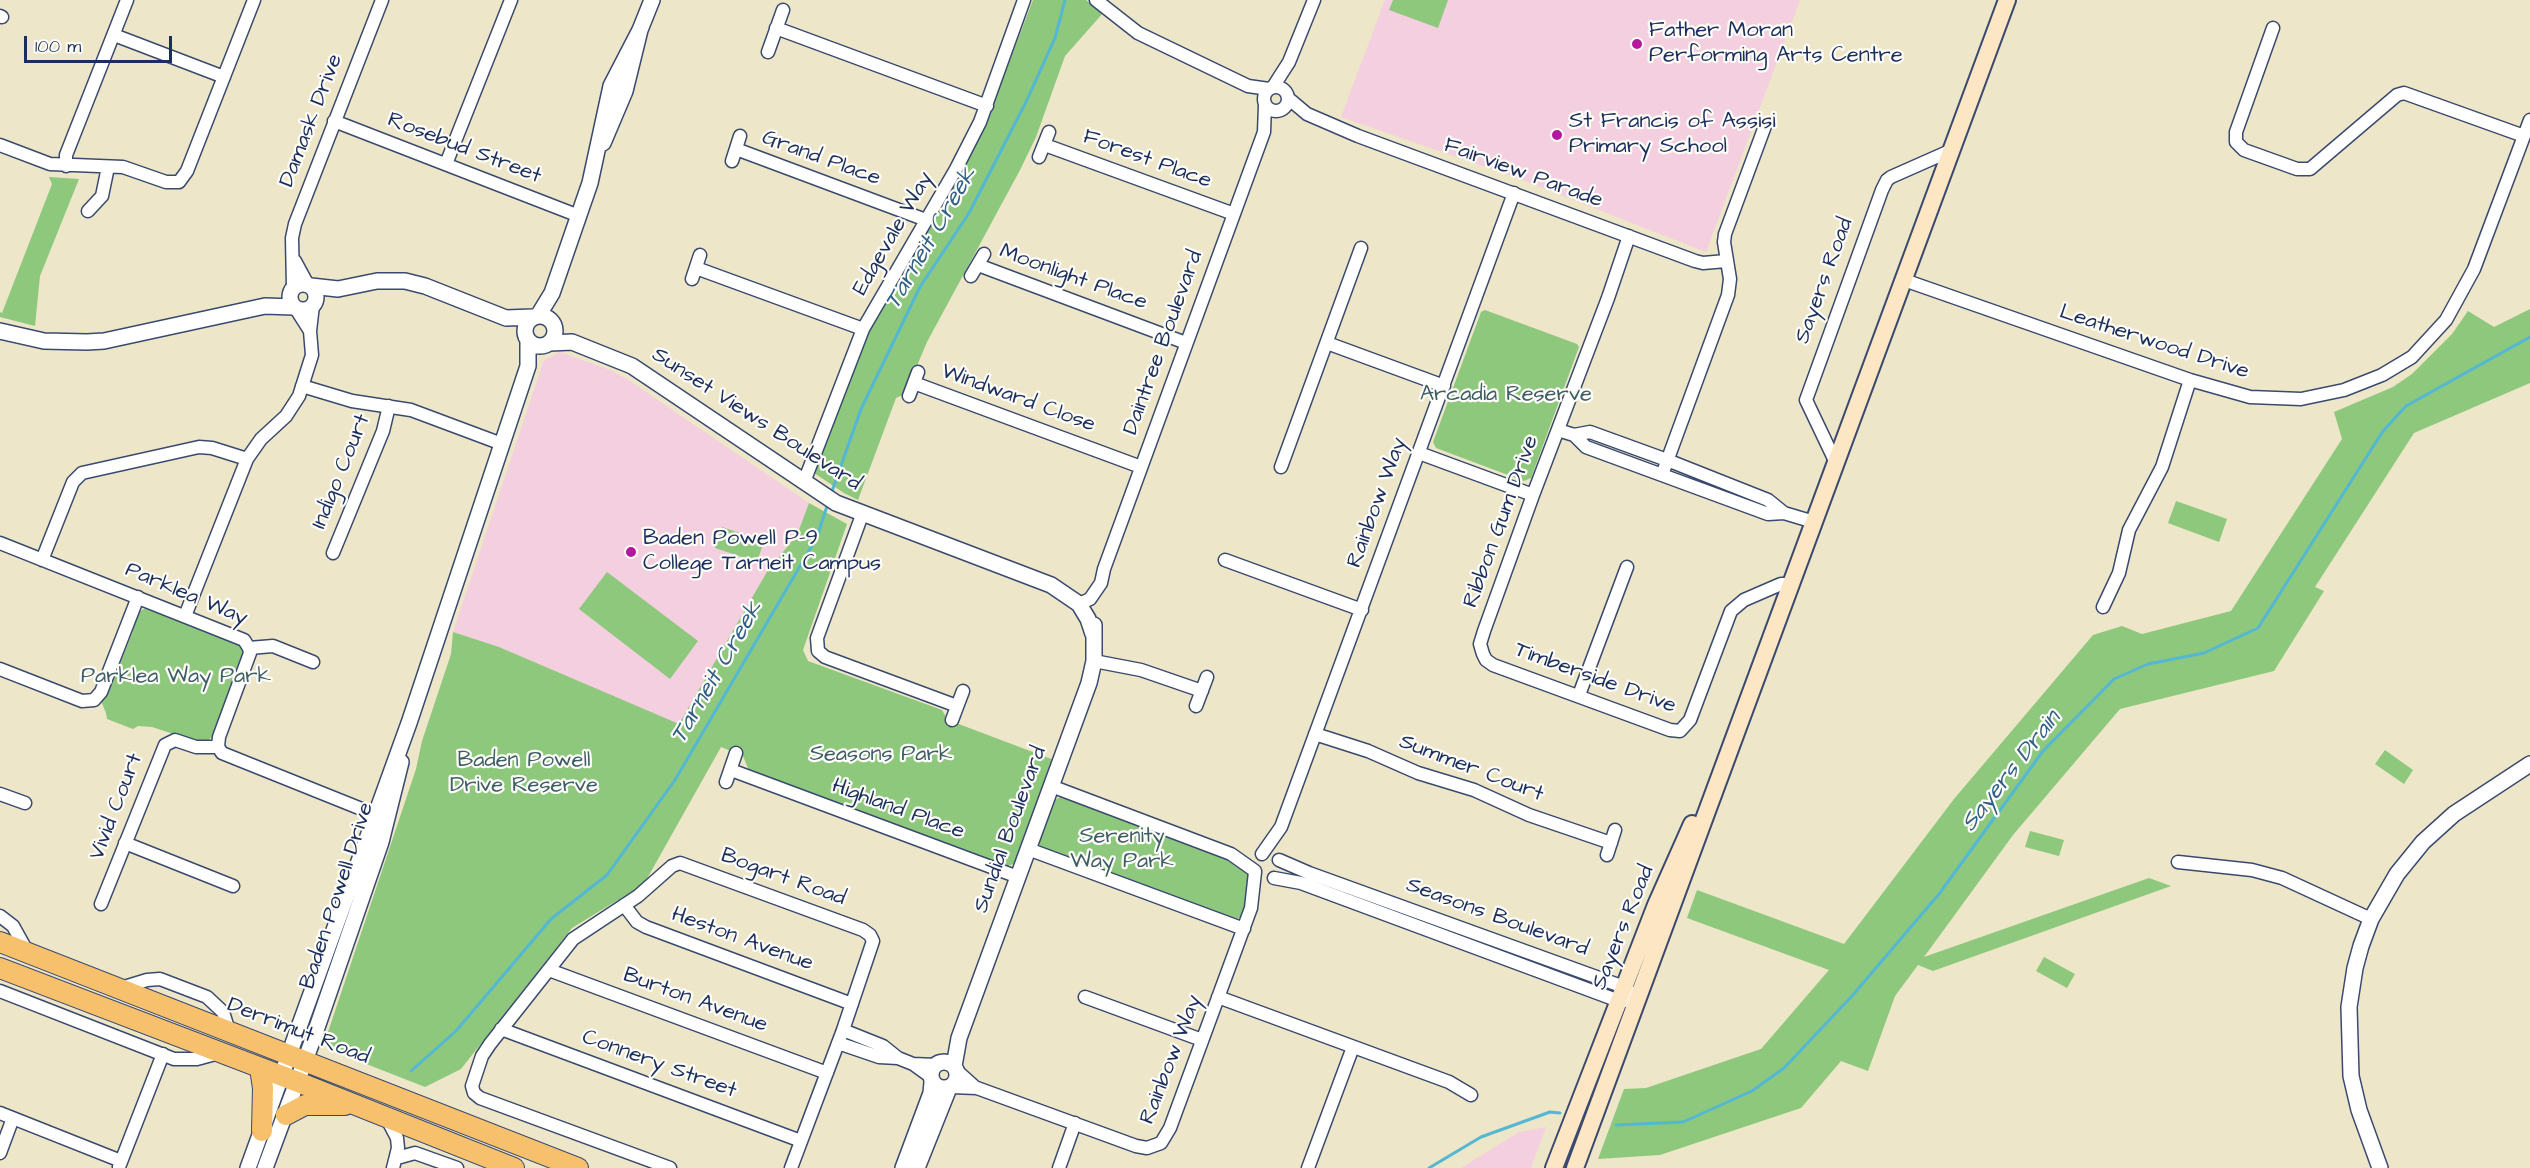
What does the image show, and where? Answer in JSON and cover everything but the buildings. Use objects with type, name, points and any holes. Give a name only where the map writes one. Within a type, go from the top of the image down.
[{"type":"highway","name":"Derrimut Road","points":[[0,942],[578,1168]]},
{"type":"highway","name":"Derrimut Road","points":[[0,968],[514,1168]]},
{"type":"highway","points":[[260,1068],[263,1088],[262,1131]]},
{"type":"highway","points":[[286,1115],[305,1105],[357,1105]]},
{"type":"main road","name":"Sayers Road","points":[[1575,1168],[2007,0]]},
{"type":"main road","name":"Sayers Road","points":[[1554,1168],[1656,905],[1745,709]]},
{"type":"street","points":[[66,166],[66,155],[128,0]]},
{"type":"street","points":[[2,150],[66,166],[129,167],[171,183],[182,180],[254,0]]},
{"type":"street","name":"Damask Drive","points":[[292,290],[294,260],[292,238],[295,224],[382,0]]},
{"type":"street","points":[[446,164],[510,0]]},
{"type":"street","name":"Baden Powell Drive","points":[[290,1079],[381,818],[409,723],[579,216],[618,89],[652,0]]},
{"type":"street","points":[[1096,0],[1138,33],[1268,95]]},
{"type":"street","points":[[1289,62],[1287,105],[1280,111],[1271,111],[1268,95],[1289,62],[1314,0]]},
{"type":"street","name":"Edgevale Way","points":[[804,482],[863,329],[963,155],[987,106],[1025,2]]},
{"type":"street","points":[[768,52],[783,10]]},
{"type":"street","points":[[776,28],[987,106]]},
{"type":"street","points":[[2273,28],[2236,132],[2236,142],[2242,149],[2297,169],[2310,169],[2389,104],[2403,98],[2419,99],[2524,136]]},
{"type":"street","points":[[114,35],[224,77]]},
{"type":"street","points":[[1268,95],[1281,88],[1287,95]]},
{"type":"street","name":"Daintree Boulevard","points":[[1083,600],[1099,587],[1264,132],[1268,95]]},
{"type":"street","name":"Fairview Parade","points":[[1287,95],[1307,114],[1336,128],[1703,263],[1726,261]]},
{"type":"street","name":"Daintree Boulevard","points":[[1264,132],[1280,111]]},
{"type":"street","name":"Fairview Parade","points":[[1280,111],[1307,114]]},
{"type":"street","name":"Leatherwood Drive","points":[[1904,280],[2190,380],[2250,397],[2301,399],[2344,390],[2382,375],[2412,357],[2446,320],[2464,291],[2530,120]]},
{"type":"street","name":"Rosebud Street","points":[[334,121],[579,216]]},
{"type":"street","points":[[1662,475],[1728,295],[1730,279],[1726,261],[1725,234],[1765,126]]},
{"type":"street","points":[[1039,157],[1049,132]]},
{"type":"street","name":"Grand Place","points":[[740,136],[734,155],[926,220]]},
{"type":"street","name":"Forest Place","points":[[1045,145],[1234,214]]},
{"type":"street","name":"Sayers Road","points":[[1836,463],[1806,400],[1882,190],[1891,177],[1952,150]]},
{"type":"street","points":[[88,211],[102,196],[108,167]]},
{"type":"street","name":"Rainbow Way","points":[[1278,859],[1281,827],[1515,193]]},
{"type":"street","name":"Ribbon Gum Drive","points":[[1483,654],[1480,644],[1484,631],[1629,236]]},
{"type":"street","points":[[1281,468],[1361,248]]},
{"type":"street","name":"Moonlight Place","points":[[971,276],[984,254]]},
{"type":"street","points":[[700,255],[694,273],[863,329]]},
{"type":"street","name":"Damask Drive","points":[[294,260],[312,294]]},
{"type":"street","name":"Moonlight Place","points":[[978,265],[1186,343]]},
{"type":"street","points":[[312,294],[377,281],[405,281],[425,286],[540,330]]},
{"type":"street","points":[[265,306],[301,284],[312,294]]},
{"type":"street","points":[[292,290],[290,300],[310,331]]},
{"type":"street","points":[[1,335],[57,342],[104,341],[265,306],[307,309],[312,294]]},
{"type":"street","points":[[185,616],[247,459],[261,439],[286,416],[303,386],[312,356],[310,331],[312,294]]},
{"type":"street","name":"Sunset Views Boulevard","points":[[540,330],[621,360],[641,371],[830,500],[862,515],[1051,585],[1083,600]]},
{"type":"street","points":[[1327,343],[1444,386]]},
{"type":"street","name":"Windward Close","points":[[909,396],[916,377],[1141,467]]},
{"type":"street","points":[[2103,607],[2119,573],[2129,530],[2162,467],[2190,380]]},
{"type":"street","points":[[303,386],[352,401],[420,412],[502,444]]},
{"type":"street","name":"Indigo Court","points":[[333,553],[383,431],[389,406]]},
{"type":"street","points":[[1558,430],[1574,435],[1586,447],[1768,514],[1784,513],[1814,522]]},
{"type":"street","points":[[1574,435],[1590,432],[1667,460],[1768,500],[1784,513]]},
{"type":"street","points":[[42,560],[73,482],[82,473],[199,447],[212,448],[247,459]]},
{"type":"street","points":[[1419,453],[1533,495]]},
{"type":"street","points":[[862,515],[817,638],[818,651],[825,657],[957,706]]},
{"type":"street","name":"Parklea Way","points":[[0,543],[244,640],[249,648],[247,663],[219,736],[218,747]]},
{"type":"street","points":[[1225,560],[1362,610]]},
{"type":"street","points":[[1579,695],[1627,567]]},
{"type":"street","name":"Timberside Drive","points":[[1483,654],[1486,660],[1493,665],[1670,730],[1680,731],[1690,720],[1731,610],[1744,600],[1781,584],[1791,584]]},
{"type":"street","points":[[0,670],[82,701],[94,700],[101,692],[138,597]]},
{"type":"street","name":"Sundial Boulevard","points":[[903,1168],[931,1093],[958,1038],[1089,683],[1094,661],[1093,634],[1083,600]]},
{"type":"street","points":[[249,648],[273,646],[314,662]]},
{"type":"street","points":[[1094,661],[1141,670],[1202,692]]},
{"type":"street","points":[[1196,706],[1207,677]]},
{"type":"street","points":[[952,720],[963,691]]},
{"type":"street","name":"Summer Court","points":[[1315,734],[1368,751],[1418,773],[1474,790],[1609,849],[1615,830]]},
{"type":"street","name":"Vivid Court","points":[[101,904],[165,745],[175,740],[196,747],[218,747]]},
{"type":"street","points":[[218,747],[229,757],[381,818]]},
{"type":"street","name":"Highland Place","points":[[736,753],[728,776],[1018,877]]},
{"type":"street","points":[[2380,1168],[2359,1110],[2351,1076],[2349,1041],[2349,1007],[2355,968],[2371,919],[2397,874],[2423,842],[2454,814],[2530,764]]},
{"type":"street","points":[[1051,786],[1231,854],[1261,878],[1272,878],[1279,872],[1278,859],[1272,854],[1231,854]]},
{"type":"street","points":[[0,794],[25,804]]},
{"type":"street","name":"Rainbow Way","points":[[1261,854],[1281,827]]},
{"type":"street","points":[[125,843],[233,886]]},
{"type":"street","points":[[1028,849],[1244,929]]},
{"type":"street","points":[[1255,872],[1254,864],[1261,854]]},
{"type":"street","name":"Seasons Boulevard","points":[[1278,859],[1621,994]]},
{"type":"street","points":[[2178,862],[2252,870],[2282,878],[2371,919]]},
{"type":"street","name":"Bogart Road","points":[[624,905],[646,890],[672,866],[680,863],[870,935],[873,941],[872,949],[852,1004]]},
{"type":"street","name":"Rainbow Way","points":[[942,1070],[977,1088],[1141,1147],[1152,1147],[1161,1143],[1170,1128],[1251,909],[1255,872]]},
{"type":"street","name":"Rainbow Way","points":[[1251,909],[1272,878]]},
{"type":"street","name":"Seasons Boulevard","points":[[1272,878],[1301,883],[1639,1000]]},
{"type":"street","points":[[624,905],[578,934],[482,1056],[472,1083],[472,1090],[485,1100],[670,1168]]},
{"type":"street","name":"Heston Avenue","points":[[624,905],[636,922],[646,927],[852,1004]]},
{"type":"street","points":[[0,916],[13,926],[28,954]]},
{"type":"street","name":"Burton Avenue","points":[[549,970],[827,1073]]},
{"type":"street","points":[[0,991],[163,1054],[186,1060],[220,1052]]},
{"type":"street","points":[[1085,997],[1202,1040]]},
{"type":"street","points":[[1218,997],[1449,1082],[1471,1095]]},
{"type":"street","points":[[791,1168],[852,1004]]},
{"type":"street","name":"Connery Street","points":[[501,1029],[801,1141]]},
{"type":"street","points":[[840,1037],[913,1064],[942,1070],[941,1089],[950,1087]]},
{"type":"street","points":[[1308,1168],[1353,1047]]},
{"type":"street","points":[[0,1113],[120,1164],[163,1054]]},
{"type":"street","points":[[265,1168],[286,1115],[290,1079]]},
{"type":"street","points":[[248,1168],[262,1131],[290,1079]]},
{"type":"street","points":[[917,1168],[950,1087]]},
{"type":"street","name":"Rainbow Way","points":[[950,1087],[977,1088]]},
{"type":"street","points":[[386,1117],[397,1138],[395,1163]]},
{"type":"street","points":[[0,1153],[13,1118]]},
{"type":"street","points":[[1059,1168],[1075,1123]]},
{"type":"street","points":[[395,1163],[415,1153],[457,1168]]},
{"type":"shaded area","points":[[1385,0],[1800,0],[1706,252],[1523,180],[1341,117]]},
{"type":"shaded area","name":"Baden Powell P-9 College Tarneit Campus","points":[[560,352],[610,370],[627,379],[809,503],[797,535],[768,570],[679,725],[499,647],[453,632],[544,360]]},
{"type":"shaded area","points":[[1546,1127],[1531,1168],[1461,1168],[1519,1132]]},
{"type":"green space","points":[[1033,0],[1086,0],[1103,13],[1065,56],[1036,137],[1020,170],[927,342],[905,394],[896,398],[858,500],[814,473],[866,336],[990,112]]},
{"type":"green space","points":[[1393,0],[1448,0],[1438,28],[1389,10]]},
{"type":"green space","points":[[49,177],[79,179],[40,276],[35,326],[0,317],[0,312],[2,313],[52,184]]},
{"type":"green space","points":[[2530,309],[2530,383],[2414,433],[2315,587],[2324,591],[2274,671],[2120,709],[2013,835],[1924,957],[2149,878],[2171,886],[1933,971],[1918,965],[1895,996],[1868,1071],[1841,1061],[1801,1108],[1660,1155],[1598,1159],[1624,1089],[1646,1088],[1761,1049],[1829,970],[1687,918],[1697,890],[1844,944],[1954,799],[2093,635],[2122,626],[2142,634],[2231,611],[2342,439],[2334,412],[2393,387],[2412,374],[2452,334],[2468,311],[2494,327]]},
{"type":"green space","name":"Arcadia Reserve","points":[[1485,310],[1577,344],[1579,347],[1531,478],[1524,481],[1436,448],[1433,442],[1481,312]]},
{"type":"green space","points":[[2176,501],[2227,519],[2219,542],[2168,523]]},
{"type":"green space","points":[[809,503],[847,524],[803,650],[808,661],[942,710],[948,720],[1054,760],[1016,863],[1005,867],[750,773],[743,756],[721,747],[644,884],[572,928],[461,1069],[425,1087],[328,1049],[325,1041],[416,769],[422,741],[451,654],[453,632],[499,647],[679,724],[768,570],[797,535]]},
{"type":"green space","points":[[722,527],[764,541],[757,562],[715,548]]},
{"type":"green space","points":[[607,572],[698,641],[670,679],[579,609]]},
{"type":"green space","name":"Parklea Way Park","points":[[149,607],[239,643],[244,651],[214,734],[208,741],[201,743],[152,727],[138,726],[133,729],[107,719],[101,701],[107,687],[112,684],[133,631],[131,627],[137,612]]},
{"type":"green space","points":[[2385,750],[2413,770],[2404,784],[2375,764]]},
{"type":"green space","name":"Serenity Way Park","points":[[1060,797],[1233,860],[1249,872],[1252,881],[1244,913],[1233,920],[1041,848],[1038,841],[1052,802]]},
{"type":"green space","points":[[2030,831],[2064,840],[2059,856],[2025,847]]},
{"type":"green space","points":[[2044,957],[2075,974],[2067,988],[2036,971]]},
{"type":"waterway","name":"Tarneit Creek","points":[[831,494],[861,409],[920,287],[969,213],[1026,102],[1055,38],[1065,0]]},
{"type":"waterway","name":"Sayers Drain","points":[[1616,1125],[1683,1122],[1752,1091],[1784,1068],[1852,996],[1939,894],[2043,751],[2114,679],[2148,664],[2204,653],[2258,628],[2383,431],[2406,406],[2530,337]]},
{"type":"waterway","name":"Tarneit Creek","points":[[411,1071],[456,1031],[551,919],[607,875],[675,780],[817,537],[828,503]]},
{"type":"waterway","name":"Sayers Drain","points":[[1429,1168],[1481,1137],[1550,1112],[1560,1113]]},
{"type":"place","name":"Father Moran Performing Arts Centre","points":[[1637,44]]},
{"type":"place","name":"St Francis of Assisi Primary School","points":[[1557,135]]},
{"type":"place","name":"Baden Powell P-9 College Tarneit Campus","points":[[631,552]]},
{"type":"park label","name":"Seasons Park","points":[[881,755]]},
{"type":"park label","name":"Baden Powell Drive Reserve","points":[[524,774]]}]
